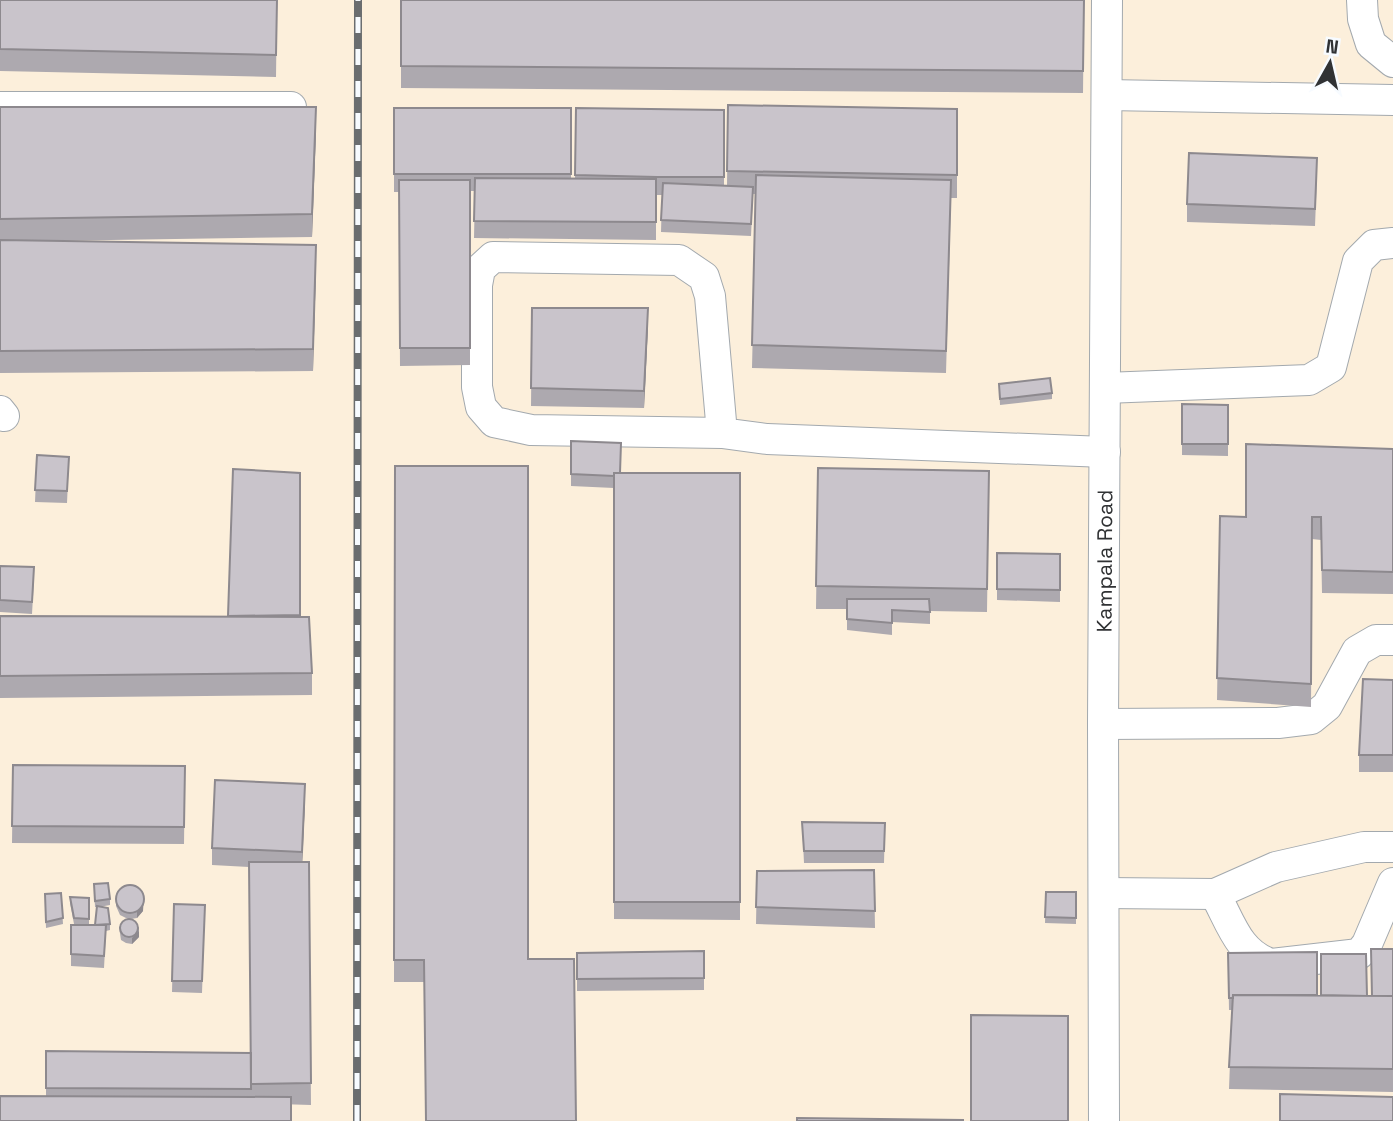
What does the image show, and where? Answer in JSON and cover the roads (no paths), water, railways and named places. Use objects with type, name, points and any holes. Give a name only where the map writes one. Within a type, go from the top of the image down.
[{"type":"street","name":"Kampala Road","points":[[1104,1121],[1107,0]]},
{"type":"street","points":[[1362,0],[1363,19],[1371,44],[1393,62]]},
{"type":"street","points":[[1107,95],[1393,100]]},
{"type":"street","points":[[0,107],[291,107]]},
{"type":"street","points":[[1105,388],[1309,380],[1331,367],[1358,261],[1374,245],[1393,243]]},
{"type":"street","points":[[722,433],[710,296],[704,277],[679,260],[493,257],[480,269],[477,285],[477,387],[481,407],[494,422],[531,430],[722,433],[767,439],[1105,452]]},
{"type":"street","points":[[1103,724],[1278,723],[1311,719],[1327,706],[1357,651],[1376,640],[1393,640]]},
{"type":"street","points":[[1104,893],[1215,894],[1289,864],[1364,847],[1393,847]]},
{"type":"street","points":[[1215,894],[1244,948],[1258,959],[1272,964],[1359,954],[1367,944],[1393,883]]},
{"type":"railway","points":[[357,1121],[358,0]]}]
